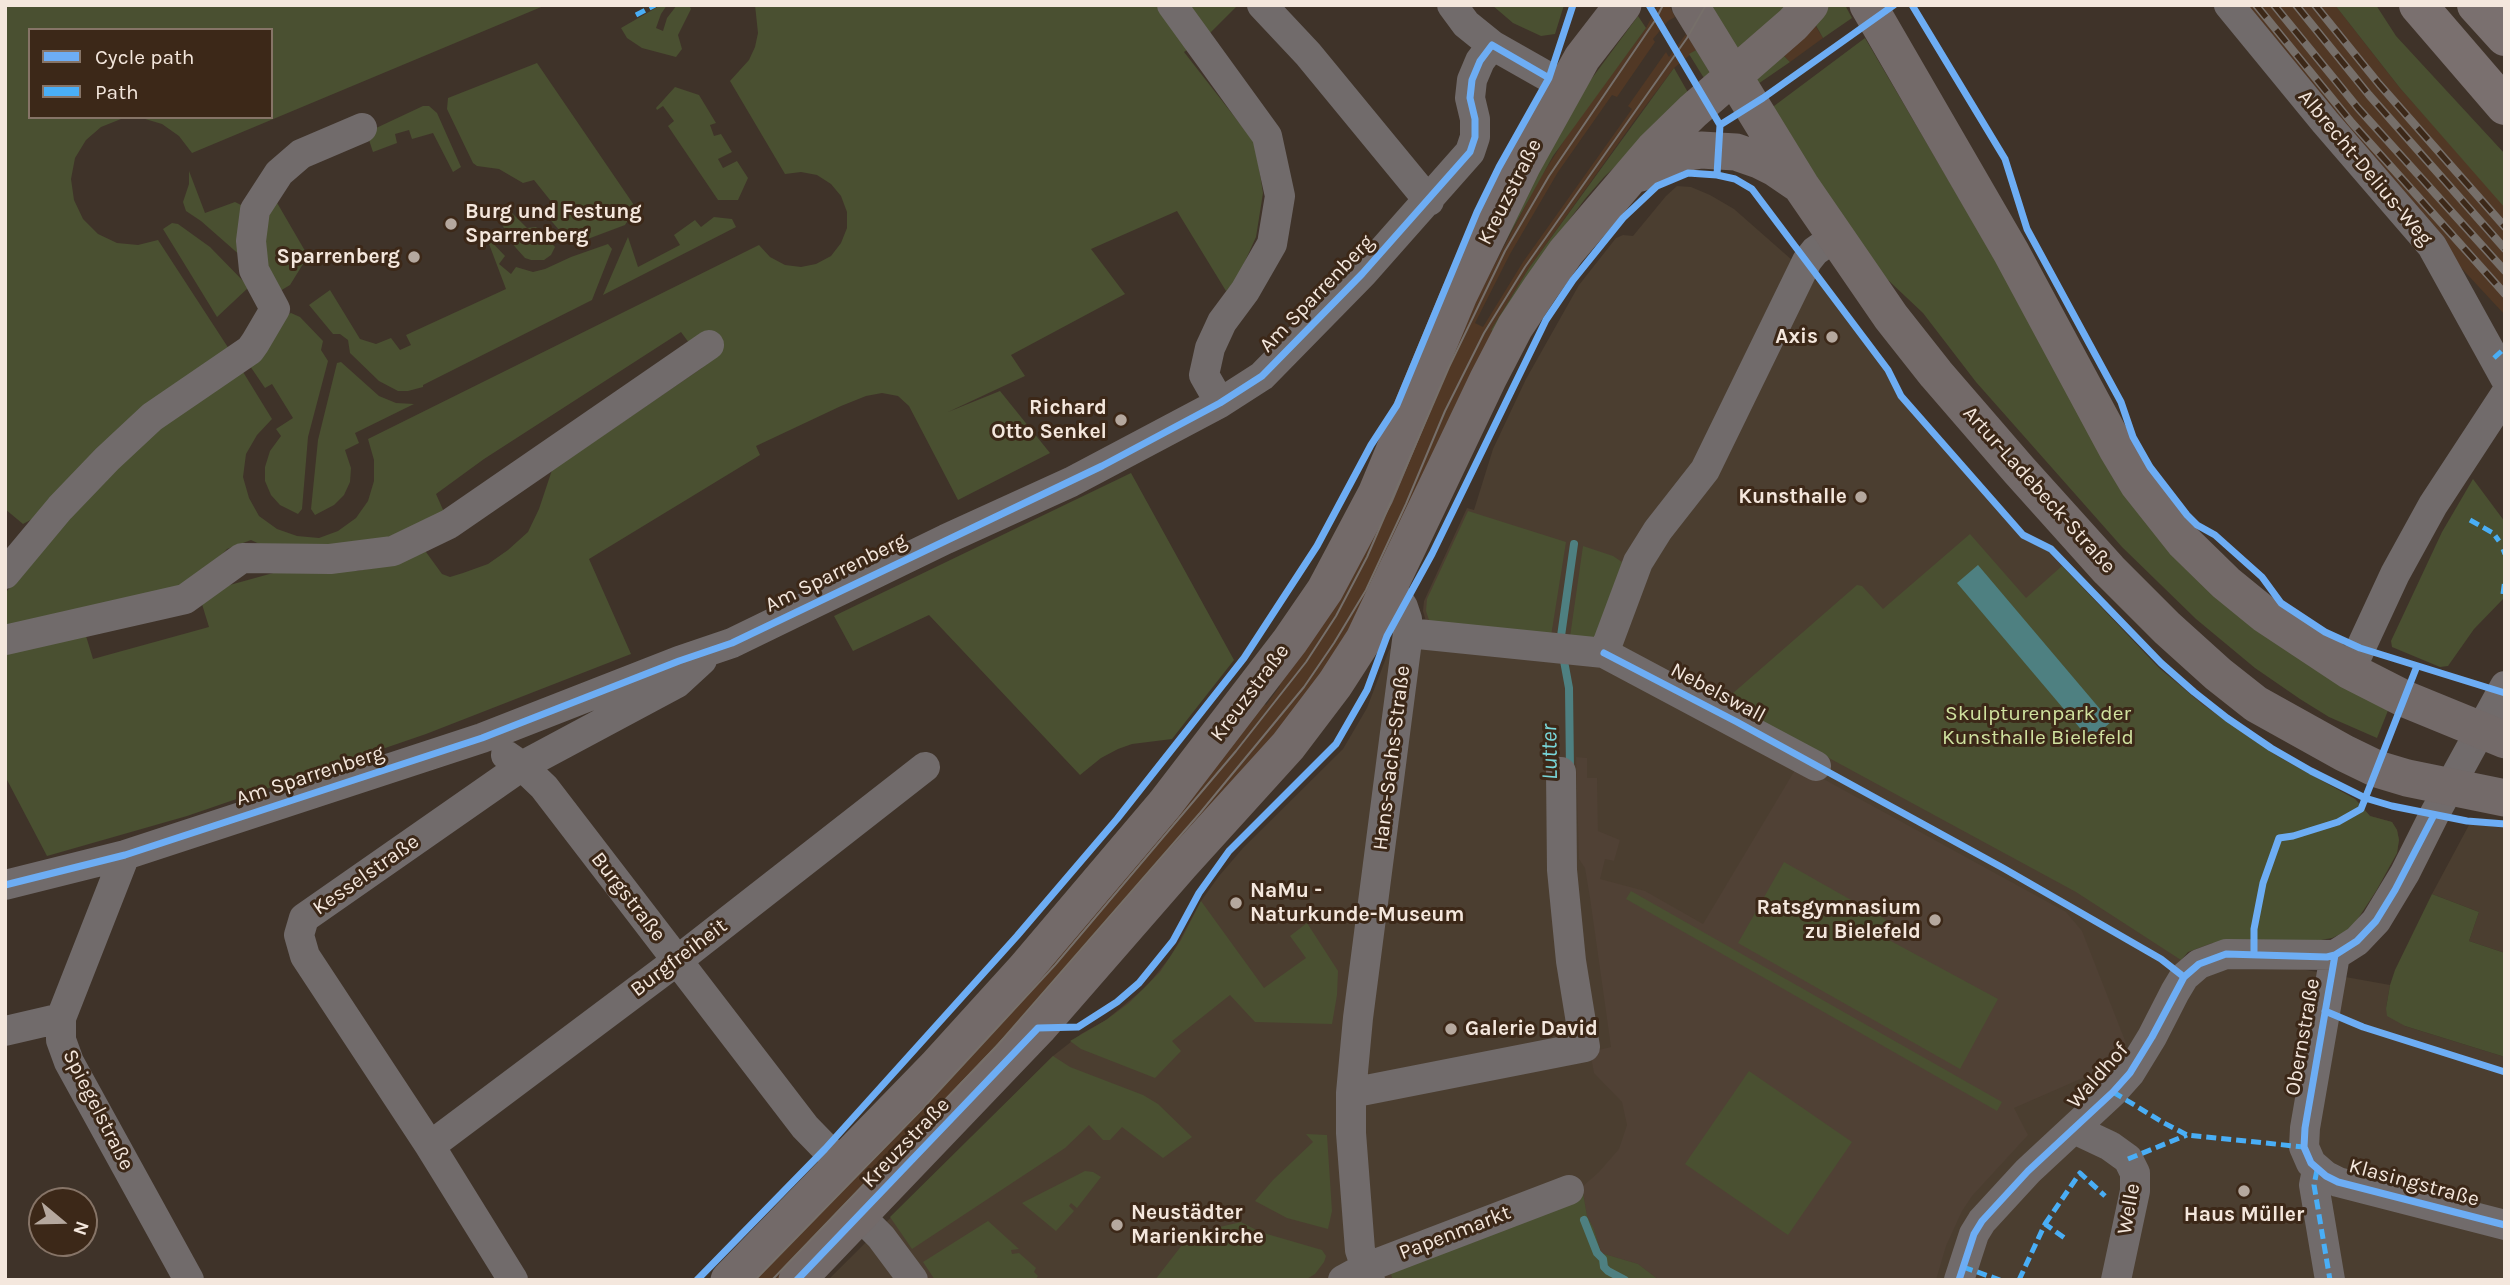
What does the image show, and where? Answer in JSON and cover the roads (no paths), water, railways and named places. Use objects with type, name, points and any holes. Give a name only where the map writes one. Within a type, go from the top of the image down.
[{"type":"highway","points":[[2418,5],[2505,106]]},
{"type":"highway","points":[[2476,5],[2505,37]]},
{"type":"main road","points":[[1574,73],[1592,26],[1595,5]]},
{"type":"main road","name":"Kreuzstraße","points":[[729,1280],[981,1020],[1132,845],[1258,685],[1325,590],[1376,494],[1438,343],[1523,164],[1574,73],[1623,5]]},
{"type":"main road","name":"Artur-Ladebeck-Straße","points":[[1689,5],[1801,186],[1891,317],[2019,470],[2109,570],[2167,628],[2256,704],[2370,765],[2407,778],[2505,798]]},
{"type":"main road","name":"Kreuzstraße","points":[[797,1280],[1038,1028],[1181,864],[1270,768],[1335,684],[1364,639],[1447,461],[1516,327],[1566,252],[1654,149],[1732,76],[1793,24],[1810,5]]},
{"type":"main road","points":[[1872,12],[2011,252],[2117,449],[2138,484],[2184,542],[2226,583],[2302,641],[2350,671],[2405,699],[2492,735]]},
{"type":"main road","points":[[1620,188],[1662,161],[1701,150],[1736,152],[1759,160],[1801,186]]},
{"type":"street","points":[[1172,5],[1268,136],[1280,196],[1272,244],[1245,291],[1222,322],[1210,348],[1204,375],[1220,403]]},
{"type":"street","points":[[1262,5],[1308,54],[1429,201]]},
{"type":"street","points":[[1452,5],[1466,24],[1492,45],[1574,73]]},
{"type":"street","name":"Albrecht-Delius-Weg","points":[[2229,5],[2432,246],[2505,378]]},
{"type":"street","name":"Am Sparrenberg","points":[[5,886],[125,855],[482,738],[678,661],[732,643],[1071,482],[1220,403],[1262,376],[1362,275],[1470,152],[1475,137],[1475,119],[1469,98],[1472,80],[1480,61],[1492,45]]},
{"type":"street","points":[[5,574],[60,508],[152,417],[250,350],[275,309],[254,270],[251,242],[255,210],[279,173],[301,154],[362,128]]},
{"type":"street","points":[[1604,653],[1642,555],[1705,470],[1810,256],[1835,237]]},
{"type":"street","points":[[5,640],[185,599],[242,558],[330,559],[393,551],[449,524],[709,345]]},
{"type":"street","points":[[2350,671],[2395,574],[2433,505],[2505,395]]},
{"type":"street","name":"Hans-Sachs-Straße","points":[[1360,1276],[1351,1093],[1358,1018],[1408,633],[1403,607],[1390,586]]},
{"type":"street","name":"Nebelswall","points":[[1408,633],[1604,653],[1816,766]]},
{"type":"street","name":"Kesselstraße","points":[[513,1280],[305,956],[299,934],[304,918],[522,766],[677,683],[712,650]]},
{"type":"street","name":"Obernstraße","points":[[2330,1280],[2314,1185],[2317,1170],[2306,1156],[2305,1128],[2335,955],[2357,941],[2376,921],[2405,873],[2450,786],[2492,735],[2505,686]]},
{"type":"street","name":"Burgstraße","points":[[482,738],[522,766],[544,787],[805,1127],[842,1165]]},
{"type":"street","name":"Burgfreiheit","points":[[429,1146],[678,960],[925,767]]},
{"type":"street","points":[[1351,1093],[1585,1047],[1570,952],[1563,882],[1561,772]]},
{"type":"street","name":"Spiegelstraße","points":[[125,855],[61,1018],[61,1040],[69,1062],[189,1280]]},
{"type":"street","name":"Waldhof","points":[[1959,1280],[1974,1234],[1982,1221],[2028,1171],[2130,1073],[2175,992],[2185,977],[2199,964],[2226,954],[2335,955]]},
{"type":"street","points":[[5,1031],[61,1018]]},
{"type":"street","name":"Welle","points":[[2074,1129],[2110,1146],[2128,1159],[2135,1173],[2136,1191],[2116,1280]]},
{"type":"street","name":"Klasingstraße","points":[[2317,1170],[2338,1182],[2505,1225]]},
{"type":"street","name":"Papenmarkt","points":[[1360,1276],[1569,1190]]},
{"type":"street","points":[[860,1216],[881,1237],[913,1280]]},
{"type":"water","points":[[1978,565],[2111,722],[2090,740],[1957,583]]},
{"type":"waterway","name":"Lutter","points":[[1561,636],[1574,544]]},
{"type":"waterway","name":"Lutter","points":[[1564,661],[1569,688],[1570,770]]},
{"type":"waterway","name":"Lutter","points":[[1584,1220],[1597,1253],[1603,1259],[1604,1267],[1625,1280]]},
{"type":"tram line","points":[[755,1280],[923,1108],[1055,965],[1236,751],[1306,662],[1336,616],[1367,557],[1449,367],[1505,251],[1549,176],[1663,5]]},
{"type":"tram line","points":[[772,1280],[996,1047],[1200,813],[1304,687],[1366,590],[1445,411],[1484,333],[1525,267],[1687,38],[1706,5]]},
{"type":"railway","points":[[2256,5],[2352,123],[2505,294]]},
{"type":"railway","points":[[2274,5],[2358,108],[2505,271]]},
{"type":"railway","points":[[2296,5],[2369,95],[2505,249]]},
{"type":"railway","points":[[2315,5],[2379,84],[2505,227]]},
{"type":"place","name":"Burg und Festung Sparrenberg","points":[[451,224]]},
{"type":"place","name":"Sparrenberg","points":[[414,257]]},
{"type":"place","name":"Axis","points":[[1832,337]]},
{"type":"place","name":"Richard Otto Senkel","points":[[1121,420]]},
{"type":"place","name":"Kunsthalle","points":[[1861,497]]},
{"type":"place","name":"NaMu - Naturkunde-Museum","points":[[1236,903]]},
{"type":"place","name":"Ratsgymnasium zu Bielefeld","points":[[1935,920]]},
{"type":"place","name":"Galerie David","points":[[1451,1029]]},
{"type":"place","name":"Haus Müller","points":[[2244,1191]]},
{"type":"place","name":"Neustädter Marienkirche","points":[[1117,1225]]},
{"type":"park label","name":"Skulpturenpark der Kunsthalle Bielefeld","points":[[2038,726]]}]
